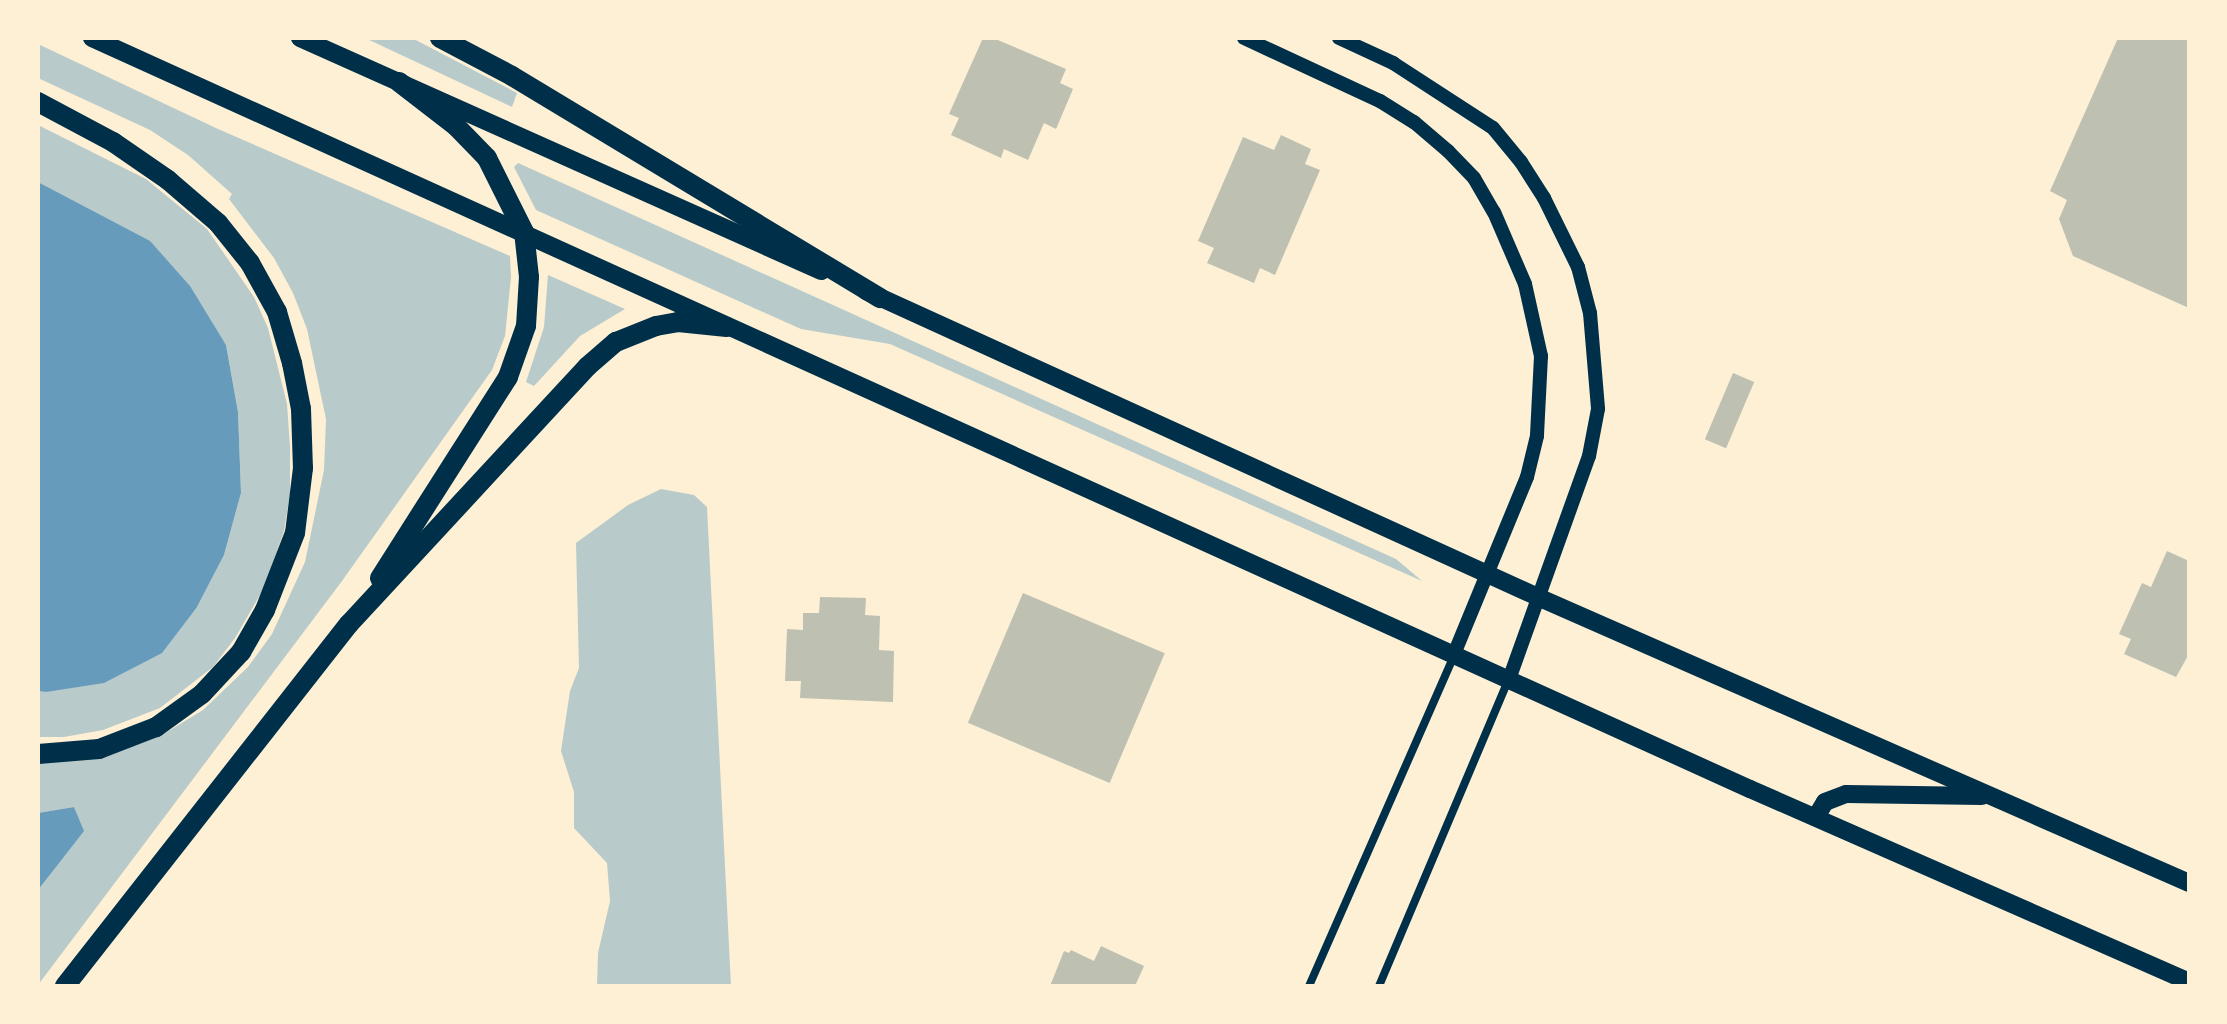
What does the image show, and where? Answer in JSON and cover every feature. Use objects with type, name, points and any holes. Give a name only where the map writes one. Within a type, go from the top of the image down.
[{"type":"highway","points":[[92,38],[1816,817],[2186,979]]},
{"type":"highway","points":[[300,38],[1540,598],[2189,883]]},
{"type":"highway","points":[[440,38],[512,76],[880,298]]},
{"type":"highway","points":[[349,624],[508,377],[526,326],[529,270],[524,232],[487,158],[456,126],[399,82]]},
{"type":"highway","points":[[38,102],[113,142],[168,180],[218,223],[250,263],[277,312],[292,363],[301,409],[303,468],[295,533],[265,610],[241,652],[202,694],[156,727],[99,749],[38,754]]},
{"type":"highway","points":[[65,986],[349,624],[602,352],[635,332],[656,326],[678,322],[727,327]]},
{"type":"highway","points":[[1816,817],[1825,802],[1846,794],[1993,797]]},
{"type":"street","points":[[1244,38],[1380,101],[1414,122],[1474,178],[1511,248],[1533,315],[1541,356],[1542,396],[1527,477],[1454,654],[1309,986]]},
{"type":"street","points":[[1339,38],[1393,63],[1493,128],[1521,162],[1544,198],[1578,267],[1590,313],[1598,409],[1589,456],[1540,598],[1509,679],[1379,986]]},
{"type":"shaded area","points":[[365,38],[412,38],[517,93],[512,107]]},
{"type":"shaded area","points":[[38,44],[218,129],[510,256],[511,277],[505,336],[492,370],[342,581],[38,985],[38,890],[83,831],[74,807],[38,813],[38,763],[104,757],[162,735],[203,710],[248,667],[272,634],[305,562],[324,470],[326,419],[307,329],[293,293],[274,258],[229,199],[232,194],[188,155],[150,130],[38,78]]},
{"type":"shaded area","points":[[38,125],[146,179],[207,229],[254,297],[268,328],[287,404],[290,447],[290,494],[284,531],[264,588],[235,638],[213,667],[160,708],[103,730],[64,737],[38,737],[38,691],[47,692],[197,607],[224,555],[241,493],[238,412],[226,345],[150,242],[38,182]]},
{"type":"shaded area","points":[[518,163],[1396,559],[1422,581],[890,344],[801,329],[536,210],[514,167]]},
{"type":"shaded area","points":[[548,275],[625,309],[580,336],[534,386],[526,382],[544,327]]},
{"type":"shaded area","points":[[661,489],[694,495],[707,507],[731,986],[597,986],[598,953],[610,901],[607,863],[574,828],[574,792],[561,751],[570,691],[579,668],[576,543],[628,505]]},
{"type":"water","points":[[38,182],[150,241],[190,286],[226,345],[238,412],[241,493],[224,555],[197,607],[162,653],[104,683],[46,692],[38,691]]},
{"type":"water","points":[[74,807],[84,831],[38,890],[38,813]]},
{"type":"building","points":[[983,38],[993,38],[1066,69],[1060,83],[1073,89],[1056,129],[1044,123],[1028,160],[1004,149],[1001,158],[951,135],[959,118],[949,114]]},
{"type":"building","points":[[2118,38],[2189,38],[2189,308],[2073,256],[2059,219],[2067,200],[2050,191]]},
{"type":"building","points":[[1281,135],[1311,149],[1305,164],[1320,170],[1275,275],[1260,268],[1254,283],[1207,263],[1214,248],[1198,241],[1243,137],[1274,150]]},
{"type":"building","points":[[1733,373],[1754,382],[1726,448],[1705,439]]},
{"type":"building","points":[[2167,551],[2189,561],[2189,654],[2176,677],[2124,654],[2131,639],[2119,634],[2142,583],[2151,587]]},
{"type":"building","points":[[1023,593],[1165,653],[1110,783],[968,723]]},
{"type":"building","points":[[820,597],[866,598],[865,615],[880,616],[879,650],[894,651],[893,702],[800,698],[801,681],[785,681],[787,629],[803,630],[803,613],[819,613]]},
{"type":"building","points":[[1101,946],[1144,966],[1135,986],[1050,986],[1064,951],[1069,953],[1071,950],[1094,961]]}]
